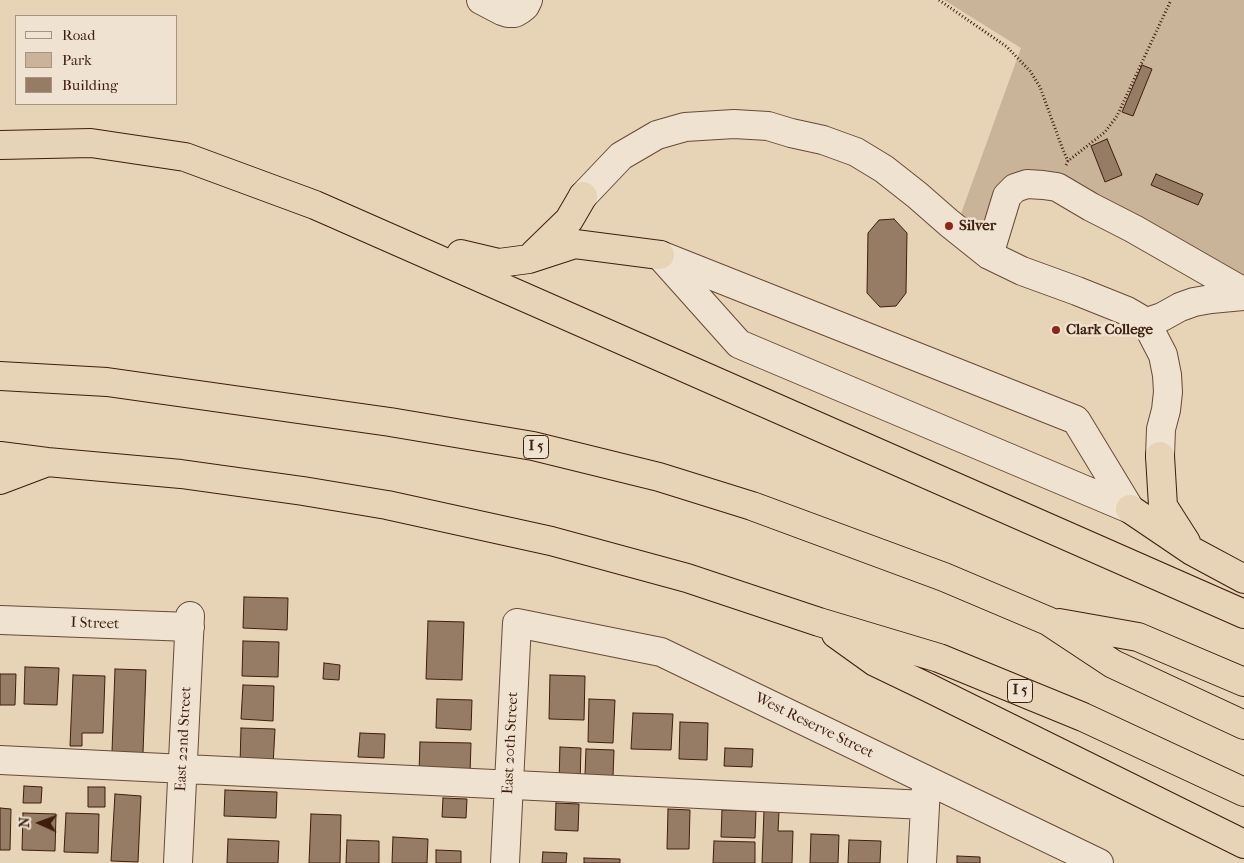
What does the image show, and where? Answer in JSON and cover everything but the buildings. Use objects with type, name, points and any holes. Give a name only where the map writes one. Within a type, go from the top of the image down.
[{"type":"highway","points":[[0,145],[92,143],[185,157],[316,204],[796,418],[1244,614]]},
{"type":"highway","points":[[529,258],[569,220],[583,196]]},
{"type":"highway","points":[[397,240],[499,263],[529,258],[575,244],[660,255]]},
{"type":"highway","name":"I 5","points":[[0,376],[107,382],[390,422],[534,446],[659,477],[752,506],[944,577],[1048,621],[1113,664],[1236,721]]},
{"type":"highway","name":"I 5","points":[[0,456],[181,474],[303,491],[387,505],[551,541],[687,578],[819,622],[939,658],[1083,717],[1244,792]]},
{"type":"highway","points":[[1160,456],[1163,506],[1192,551]]},
{"type":"highway","points":[[0,480],[47,462]]},
{"type":"highway","points":[[1130,509],[1192,551],[1244,579]]},
{"type":"highway","points":[[1048,621],[1138,637],[1242,681]]},
{"type":"highway","points":[[819,622],[875,662],[1244,844]]},
{"type":"street","points":[[481,0],[508,13],[520,10],[528,0]]},
{"type":"street","points":[[583,196],[621,156],[657,135],[685,127],[734,124],[768,126],[823,140],[856,152],[884,169],[989,255],[1022,271],[1077,290],[1127,311],[1148,326],[1163,355],[1167,375],[1168,392],[1161,430],[1160,456]]},
{"type":"street","points":[[989,255],[1007,196],[1015,188],[1027,184],[1057,187],[1244,292]]},
{"type":"street","points":[[660,255],[739,344],[1130,509]]},
{"type":"street","points":[[660,255],[1076,420],[1130,509]]},
{"type":"street","points":[[1144,323],[1194,302],[1211,298],[1244,296]]},
{"type":"street","name":"I Street","points":[[0,620],[190,622]]},
{"type":"street","name":"East 22nd Street","points":[[178,863],[190,622]]},
{"type":"street","name":"East 20th Street","points":[[506,863],[517,623]]},
{"type":"street","name":"West Reserve Street","points":[[517,623],[661,652],[926,792],[1099,863]]},
{"type":"street","points":[[0,760],[509,785],[926,792],[922,863]]},
{"type":"path","points":[[939,0],[1007,47],[1030,71],[1040,87],[1068,161],[1105,132],[1117,116],[1171,0]]},
{"type":"green space","points":[[944,0],[1244,0],[1244,280],[1032,177],[984,233],[959,219],[1021,48]]},
{"type":"place","name":"Silver","points":[[949,226]]},
{"type":"place","name":"Clark College","points":[[1056,330]]}]
